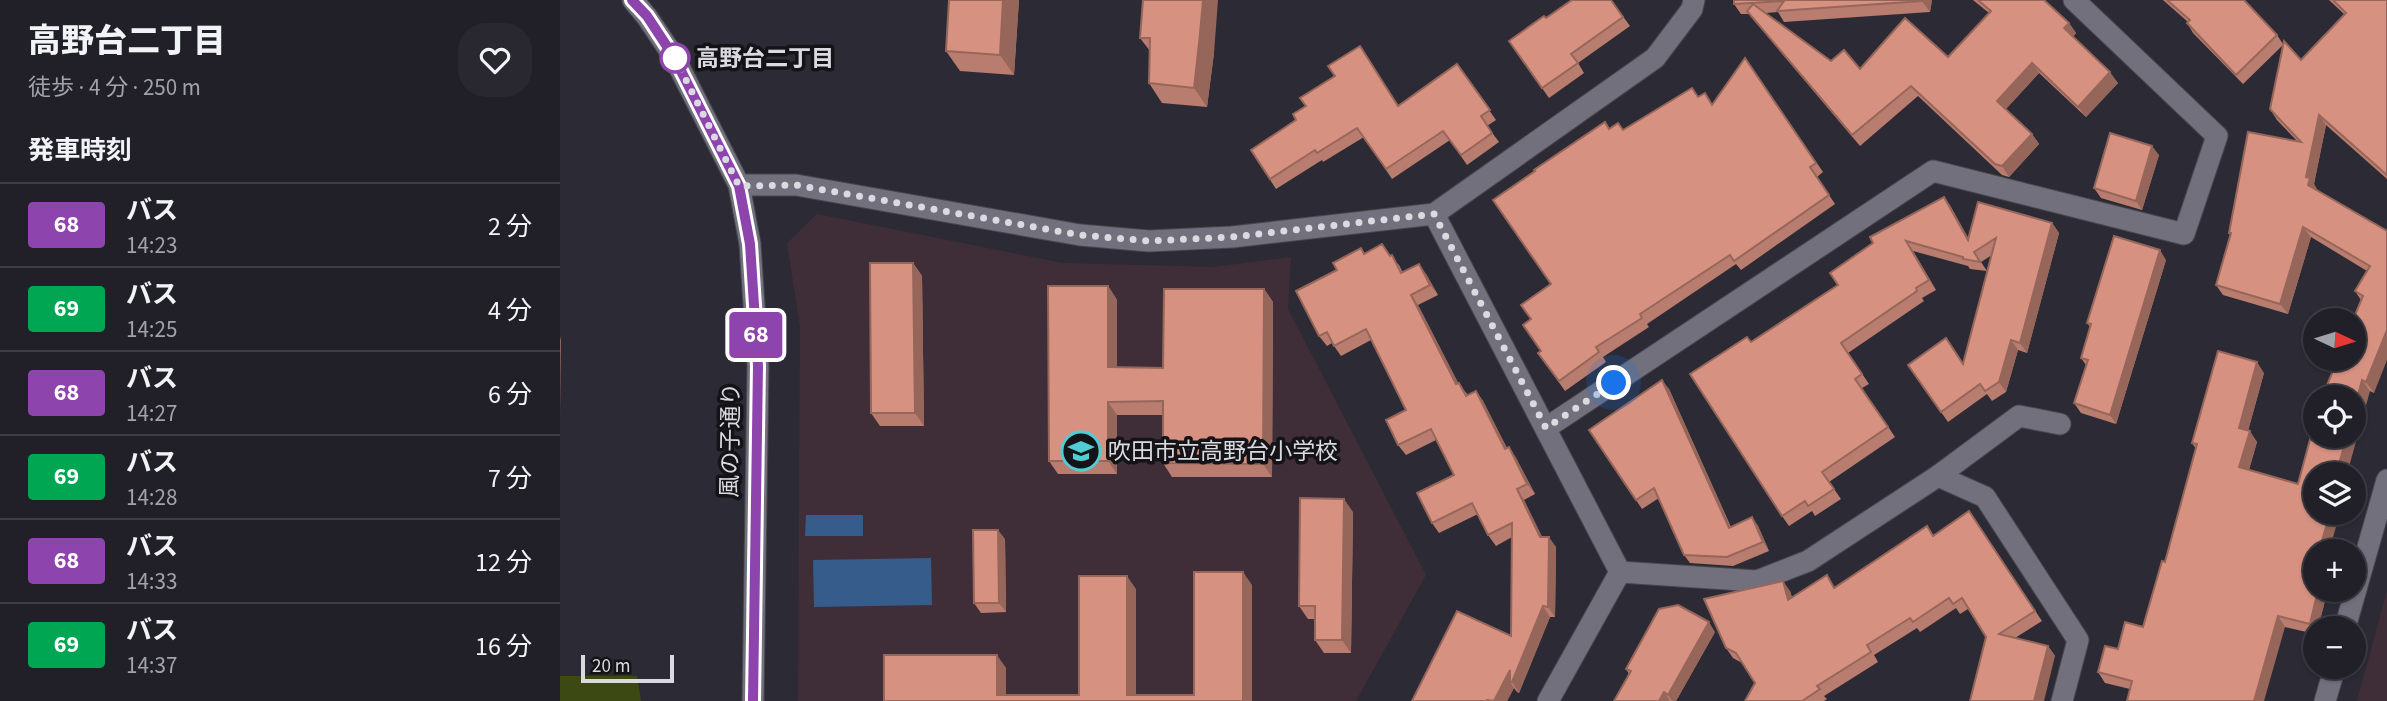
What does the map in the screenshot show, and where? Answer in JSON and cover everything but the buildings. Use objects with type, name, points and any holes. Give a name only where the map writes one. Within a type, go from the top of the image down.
[{"type":"street","name":"風の子通り","points":[[632,0],[647,16],[674,57],[739,186],[750,244],[758,366],[753,701]]},
{"type":"street","points":[[739,186],[796,185],[1080,235],[1149,241],[1232,237],[1434,214],[1655,58],[1692,9],[1694,0]]},
{"type":"street","points":[[1546,428],[1933,172],[2184,233],[2217,136],[2074,0]]},
{"type":"street","points":[[1434,214],[1620,572]]},
{"type":"street","points":[[1620,572],[1757,581],[1808,561],[1938,475],[2019,416],[2060,424]]},
{"type":"street","points":[[1938,475],[1985,497],[2078,640],[2062,701]]},
{"type":"street","points":[[2349,616],[2387,480]]},
{"type":"street","points":[[1548,701],[1620,572]]},
{"type":"street","points":[[2325,701],[2331,679]]},
{"type":"shaded area","name":"吹田市立高野台小学校","points":[[817,214],[1063,263],[1214,267],[1291,257],[1288,309],[1426,575],[1356,701],[798,701],[800,327],[787,243]]},
{"type":"shaded area","points":[[2387,591],[2387,701],[2357,701],[2363,679],[2366,679],[2366,668]]},
{"type":"green space","points":[[560,676],[637,676],[641,701],[560,701]]},
{"type":"water","points":[[806,515],[863,515],[863,536],[805,536]]},
{"type":"water","points":[[931,558],[932,605],[814,607],[813,560]]},
{"type":"bus line","name":"68","points":[[632,0],[647,16],[674,57],[739,186],[750,244],[758,366],[753,701]]},
{"type":"place","name":"高野台二丁目","points":[[675,58]]},
{"type":"place","name":"吹田市立高野台小学校","points":[[1081,451]]},
{"type":"route","points":[[675,58],[739,186],[796,185],[1080,235],[1149,241],[1232,237],[1434,214],[1546,428],[1614,383]]}]
